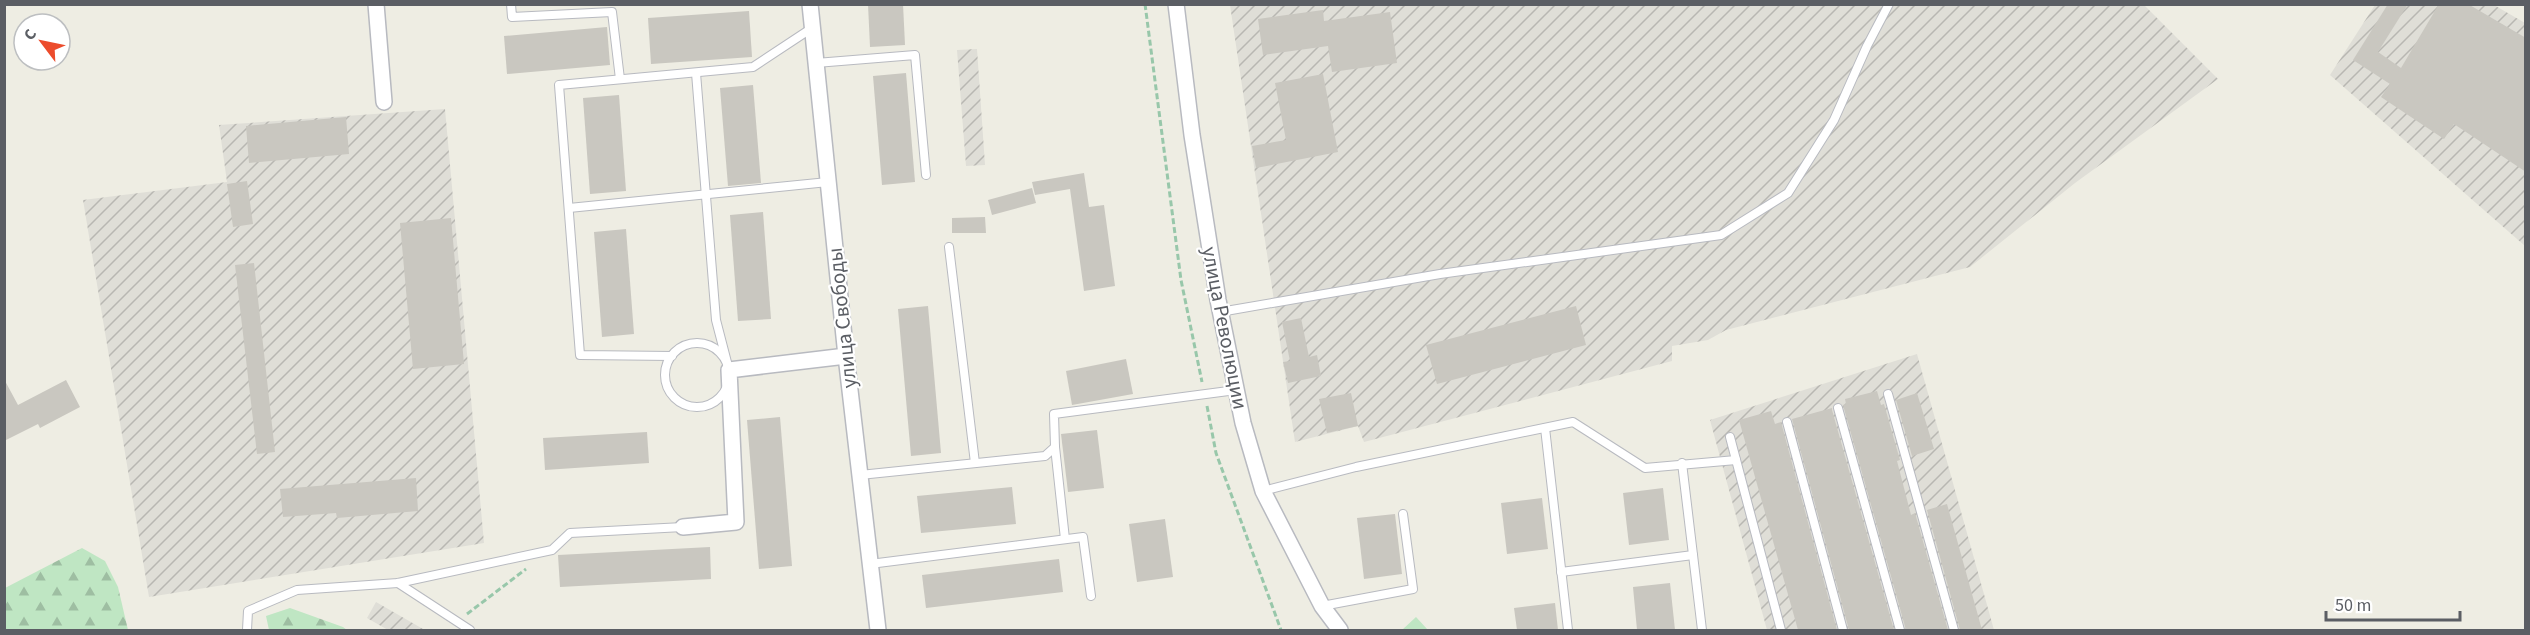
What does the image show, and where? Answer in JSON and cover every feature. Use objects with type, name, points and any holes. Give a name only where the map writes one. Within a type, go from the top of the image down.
[{"type":"street","points":[[376,4],[384,102]]},
{"type":"street","name":"улица Свободы","points":[[810,4],[846,356],[878,630]]},
{"type":"street","name":"улица Революции","points":[[1176,4],[1192,135],[1220,312],[1236,390],[1263,491],[1322,606],[1340,630]]},
{"type":"street","points":[[683,527],[736,522],[729,370],[846,356]]},
{"type":"lane","points":[[511,4],[512,17],[612,12],[620,80]]},
{"type":"lane","points":[[1220,312],[1407,279],[1721,235],[1788,193],[1834,120],[1867,46],[1889,4]]},
{"type":"lane","points":[[672,356],[580,355],[559,85],[753,67],[812,28]]},
{"type":"lane","points":[[816,63],[915,55],[926,175]]},
{"type":"lane","points":[[696,73],[716,320],[729,370],[726,391],[719,399],[700,408],[680,402],[667,385],[665,375],[672,356],[680,348],[700,344],[719,352],[729,370]]},
{"type":"lane","points":[[568,208],[828,182]]},
{"type":"lane","points":[[949,247],[975,463]]},
{"type":"lane","points":[[1065,539],[1055,447],[1054,414],[1236,390]]},
{"type":"lane","points":[[1888,394],[1954,630]]},
{"type":"lane","points":[[1838,408],[1900,630]]},
{"type":"lane","points":[[1263,491],[1356,467],[1573,422],[1645,468],[1736,460]]},
{"type":"lane","points":[[1787,422],[1843,630]]},
{"type":"lane","points":[[1545,428],[1568,630]]},
{"type":"lane","points":[[1730,437],[1781,630]]},
{"type":"lane","points":[[860,475],[1045,456],[1055,447]]},
{"type":"lane","points":[[1682,463],[1702,630]]},
{"type":"lane","points":[[1322,606],[1413,589],[1403,514]]},
{"type":"lane","points":[[247,630],[248,611],[297,590],[398,583],[552,550],[570,533],[683,527]]},
{"type":"lane","points":[[870,564],[1083,537],[1090,596]]},
{"type":"lane","points":[[1561,572],[1693,555]]},
{"type":"lane","points":[[398,583],[470,630]]},
{"type":"path","points":[[1145,4],[1181,280],[1216,453],[1281,630]]},
{"type":"path","points":[[455,622],[552,550]]},
{"type":"shaded area","points":[[1230,5],[2144,5],[2218,79],[2075,183],[1970,267],[1726,330],[1708,340],[1672,346],[1672,361],[1364,442],[1358,426],[1295,442]]},
{"type":"shaded area","points":[[2375,5],[2494,5],[2525,23],[2525,246],[2330,75]]},
{"type":"shaded area","points":[[977,49],[985,165],[966,166],[957,50]]},
{"type":"shaded area","points":[[445,109],[484,543],[149,597],[83,200],[227,182],[219,125]]},
{"type":"shaded area","points":[[1917,354],[1994,630],[1767,630],[1710,420]]},
{"type":"shaded area","points":[[376,602],[423,629],[388,630],[367,618]]},
{"type":"green space","points":[[82,548],[105,561],[118,587],[128,630],[5,630],[5,588]]},
{"type":"green space","points":[[290,608],[347,630],[269,630],[266,616]]},
{"type":"green space","points":[[1416,617],[1428,630],[1402,630]]},
{"type":"building","points":[[868,4],[903,4],[905,45],[870,47]]},
{"type":"building","points":[[2388,4],[2408,4],[2378,52],[2401,68],[2439,4],[2468,4],[2526,38],[2526,172],[2454,124],[2444,139],[2381,97],[2390,84],[2353,60]]},
{"type":"building","points":[[1323,10],[1324,21],[1390,12],[1397,63],[1332,72],[1328,46],[1263,55],[1258,19]]},
{"type":"building","points":[[749,11],[752,57],[651,64],[648,18]]},
{"type":"building","points":[[607,27],[610,65],[507,74],[504,36]]},
{"type":"building","points":[[906,73],[915,182],[882,185],[873,76]]},
{"type":"building","points":[[1323,74],[1338,152],[1256,168],[1252,146],[1286,140],[1275,83]]},
{"type":"building","points":[[753,85],[761,183],[728,186],[720,88]]},
{"type":"building","points":[[619,95],[626,191],[590,194],[583,98]]},
{"type":"building","points":[[346,117],[349,154],[249,163],[246,126]]},
{"type":"building","points":[[1084,173],[1089,207],[1104,205],[1115,286],[1084,291],[1070,189],[1035,195],[1032,182]]},
{"type":"building","points":[[247,181],[253,224],[233,227],[227,184]]},
{"type":"building","points":[[1032,188],[1036,203],[992,215],[988,200]]},
{"type":"building","points":[[763,212],[771,319],[738,321],[730,215]]},
{"type":"building","points":[[985,217],[986,233],[952,233],[952,218]]},
{"type":"building","points":[[451,218],[464,364],[413,369],[400,223]]},
{"type":"building","points":[[626,229],[634,334],[602,337],[594,232]]},
{"type":"building","points":[[254,263],[275,452],[257,454],[235,265]]},
{"type":"building","points":[[928,306],[941,453],[911,456],[898,309]]},
{"type":"building","points":[[1576,306],[1586,345],[1437,384],[1426,345]]},
{"type":"building","points":[[1301,318],[1309,357],[1317,355],[1321,376],[1288,383],[1283,362],[1290,361],[1282,322]]},
{"type":"building","points":[[1126,359],[1133,394],[1072,405],[1066,371]]},
{"type":"building","points":[[4,379],[18,405],[66,380],[80,407],[40,428],[38,424],[4,441]]},
{"type":"building","points":[[1877,391],[1881,405],[1884,404],[1900,460],[1897,461],[1911,515],[1915,513],[1948,630],[1906,630],[1843,405],[1846,404],[1845,399]]},
{"type":"building","points":[[1351,393],[1358,426],[1327,433],[1319,399]]},
{"type":"building","points":[[1917,393],[1934,449],[1912,456],[1896,400]]},
{"type":"building","points":[[1832,408],[1894,630],[1849,630],[1792,419]]},
{"type":"building","points":[[1771,411],[1775,424],[1781,422],[1837,630],[1798,630],[1739,420]]},
{"type":"building","points":[[780,417],[792,566],[759,569],[747,420]]},
{"type":"building","points":[[1097,430],[1104,488],[1068,492],[1061,434]]},
{"type":"building","points":[[647,432],[649,463],[545,470],[543,438]]},
{"type":"building","points":[[416,478],[418,511],[337,518],[336,513],[283,517],[280,489]]},
{"type":"building","points":[[1012,487],[1016,524],[921,533],[917,496]]},
{"type":"building","points":[[1663,488],[1669,540],[1629,545],[1623,493]]},
{"type":"building","points":[[1542,498],[1548,549],[1507,554],[1501,503]]},
{"type":"building","points":[[1947,504],[1982,630],[1960,630],[1927,510]]},
{"type":"building","points":[[1395,514],[1402,574],[1364,579],[1357,518]]},
{"type":"building","points":[[1165,519],[1173,577],[1137,582],[1129,524]]},
{"type":"building","points":[[710,547],[711,579],[560,587],[558,555]]},
{"type":"building","points":[[1059,559],[1063,592],[926,608],[922,575]]},
{"type":"building","points":[[1670,583],[1675,630],[1637,630],[1633,587]]},
{"type":"building","points":[[1555,603],[1558,630],[1517,630],[1514,608]]}]
